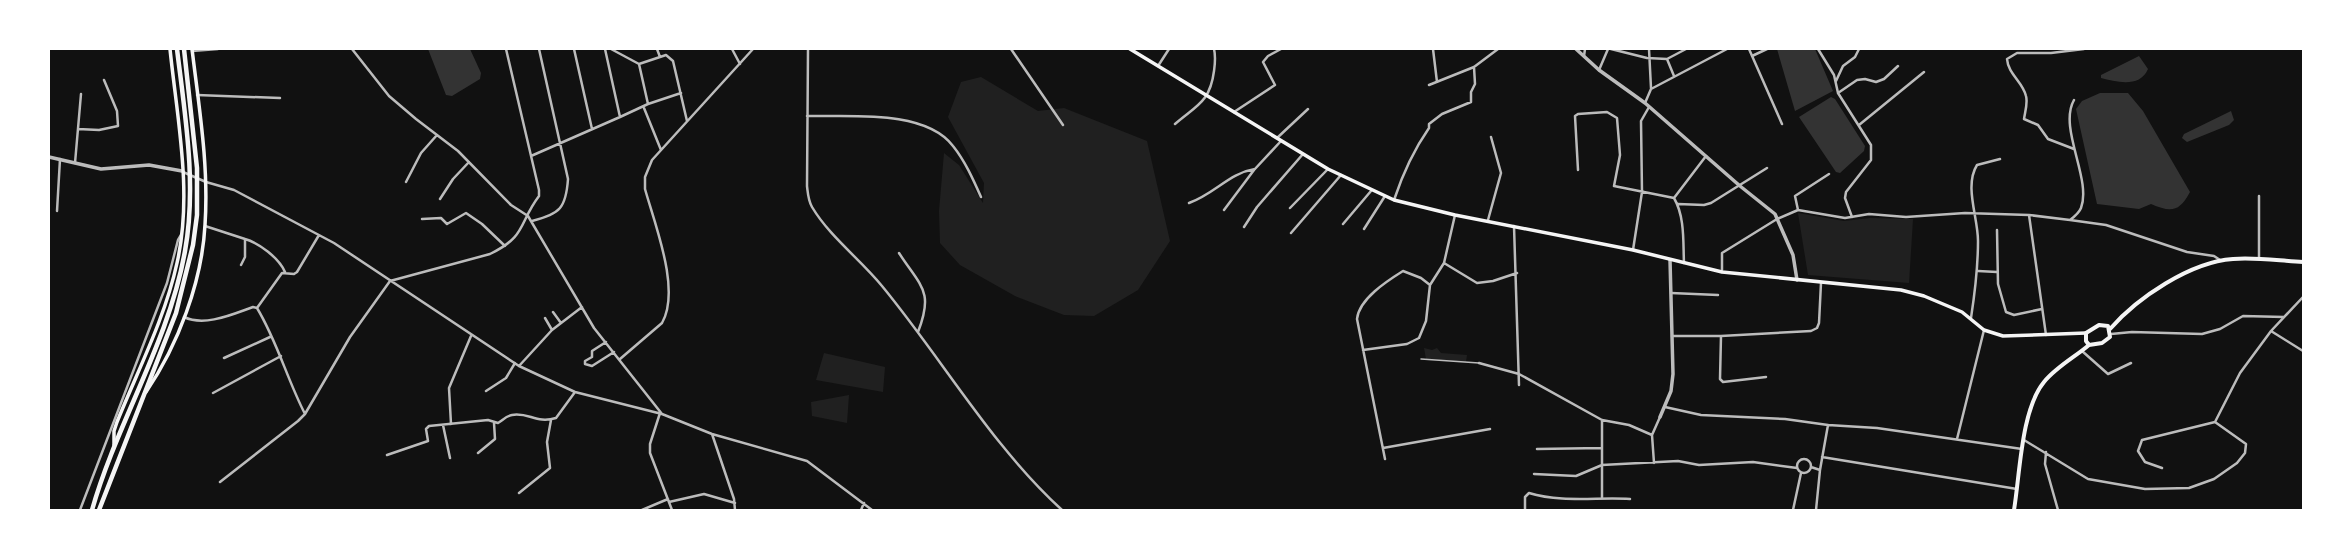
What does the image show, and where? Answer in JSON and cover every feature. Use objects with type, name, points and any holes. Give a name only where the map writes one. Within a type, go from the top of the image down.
[{"type":"highway","points":[[92,510],[114,447],[162,330],[180,274],[189,229],[189,154],[177,49]]},
{"type":"highway","points":[[99,510],[176,313],[187,275],[197,215],[197,168],[184,49]]},
{"type":"main road","points":[[114,447],[114,430],[173,281],[181,235],[182,171],[170,49]]},
{"type":"main road","points":[[1130,49],[1328,169],[1394,200],[1455,215],[1514,225],[1633,250],[1722,272],[1901,290],[1924,296],[1962,312],[1984,330],[2012,337],[2086,334],[2098,325],[2108,326],[2110,331]]},
{"type":"main road","points":[[141,400],[166,359],[183,317],[197,273],[205,226],[206,182],[192,50]]},
{"type":"main road","points":[[2015,510],[2022,449],[2029,416],[2038,391],[2052,374],[2089,345],[2106,341],[2110,331],[2128,311],[2184,273],[2221,260],[2245,258],[2303,262]]},
{"type":"main road","points":[[2086,334],[2086,341],[2089,345]]},
{"type":"street","points":[[192,50],[218,49]]},
{"type":"street","points":[[352,49],[389,96],[469,162],[511,205],[528,216],[582,308],[661,414]]},
{"type":"street","points":[[220,482],[305,414],[350,337],[390,281],[490,254],[505,247],[518,236],[539,194],[506,49]]},
{"type":"street","points":[[532,221],[553,216],[560,210],[565,198],[568,179],[539,49]]},
{"type":"street","points":[[574,49],[592,129]]},
{"type":"street","points":[[605,49],[620,117]]},
{"type":"street","points":[[613,49],[639,64],[648,104]]},
{"type":"street","points":[[657,49],[660,57]]},
{"type":"street","points":[[732,49],[740,64]]},
{"type":"street","points":[[620,359],[657,329],[666,316],[668,310],[670,297],[669,280],[646,189],[645,177],[652,160],[753,49]]},
{"type":"street","points":[[808,49],[807,186],[808,199],[812,207],[838,240],[882,286],[1007,452],[1062,510]]},
{"type":"street","points":[[1011,49],[1063,125]]},
{"type":"street","points":[[1158,66],[1169,49]]},
{"type":"street","points":[[1175,124],[1208,96],[1213,82],[1215,60],[1214,49]]},
{"type":"street","points":[[1234,113],[1275,85],[1262,62],[1268,56],[1281,49]]},
{"type":"street","points":[[1433,49],[1437,82]]},
{"type":"street","points":[[1429,85],[1474,67],[1498,49]]},
{"type":"street","points":[[1576,49],[1584,58],[1599,70],[1645,103],[1740,186],[1763,202],[1775,214],[1793,255],[1797,280]]},
{"type":"street","points":[[1584,58],[1585,49]]},
{"type":"street","points":[[1599,70],[1608,49]]},
{"type":"street","points":[[1611,49],[1649,58],[1667,59],[1686,49]]},
{"type":"street","points":[[1645,103],[1651,89],[1649,49]]},
{"type":"street","points":[[1651,89],[1727,49]]},
{"type":"street","points":[[1749,49],[1782,124]]},
{"type":"street","points":[[1752,56],[1767,49]]},
{"type":"street","points":[[1818,49],[1834,76],[1838,92],[1871,145],[1871,160],[1848,189],[1845,198],[1852,217]]},
{"type":"street","points":[[1836,82],[1843,66],[1855,57],[1860,49]]},
{"type":"street","points":[[2075,149],[2048,139],[2038,125],[2024,119],[2027,98],[2022,86],[2009,70],[2007,59],[2017,53],[2051,53],[2084,49]]},
{"type":"street","points":[[639,64],[666,55],[673,61],[687,121]]},
{"type":"street","points":[[1667,59],[1674,76]]},
{"type":"street","points":[[1838,92],[1857,80],[1865,79],[1876,82],[1884,79],[1898,66]]},
{"type":"street","points":[[1394,200],[1403,170],[1413,151],[1429,128],[1429,124],[1442,114],[1472,102],[1471,92],[1475,84],[1474,67]]},
{"type":"street","points":[[1859,125],[1924,72]]},
{"type":"street","points":[[78,129],[99,130],[118,126],[117,111],[104,80]]},
{"type":"street","points":[[531,156],[644,108],[648,104],[681,93]]},
{"type":"street","points":[[75,163],[81,94]]},
{"type":"street","points":[[197,95],[280,98]]},
{"type":"street","points":[[2070,220],[2081,208],[2082,200],[2070,114],[2074,100]]},
{"type":"street","points":[[1633,250],[1642,192],[1641,121],[1649,107]]},
{"type":"street","points":[[644,108],[661,150]]},
{"type":"street","points":[[1224,210],[1279,139],[1308,109]]},
{"type":"street","points":[[1578,170],[1575,116],[1578,114],[1607,112],[1617,118],[1620,136],[1620,155],[1613,184],[1616,188],[1674,198],[1678,204],[1683,231],[1684,263]]},
{"type":"street","points":[[807,116],[892,119],[928,126],[941,134],[953,145],[965,164],[981,197]]},
{"type":"street","points":[[406,182],[421,153],[437,135]]},
{"type":"street","points":[[1488,220],[1501,174],[1491,137]]},
{"type":"street","points":[[1244,227],[1257,208],[1303,154]]},
{"type":"street","points":[[1674,198],[1706,155]]},
{"type":"street","points":[[49,157],[100,169],[149,165],[182,171],[206,182],[234,190],[319,235],[471,336],[519,366],[575,392],[661,414],[712,434],[807,461],[872,510]]},
{"type":"street","points":[[57,210],[60,159]]},
{"type":"street","points":[[1971,318],[1978,271],[1976,214],[1971,177],[1974,170],[1981,162],[2000,159]]},
{"type":"street","points":[[440,199],[453,179],[469,162]]},
{"type":"street","points":[[1678,204],[1704,205],[1740,186],[1767,168]]},
{"type":"street","points":[[1189,203],[1209,195],[1238,174],[1255,169]]},
{"type":"street","points":[[1290,208],[1328,169]]},
{"type":"street","points":[[1798,210],[1795,196],[1829,174]]},
{"type":"street","points":[[1291,233],[1341,175]]},
{"type":"street","points":[[1343,224],[1372,190]]},
{"type":"street","points":[[1364,229],[1385,196]]},
{"type":"street","points":[[2259,196],[2259,260]]},
{"type":"street","points":[[1722,272],[1722,253],[1777,219],[1798,210],[1845,218],[1869,214],[1906,217],[1976,214],[2029,215],[2106,225],[2187,252],[2214,256],[2221,260]]},
{"type":"street","points":[[422,219],[441,218],[447,224],[466,213],[482,224],[505,247]]},
{"type":"street","points":[[1363,350],[1407,344],[1419,338],[1426,321],[1430,285],[1444,263],[1455,215]]},
{"type":"street","points":[[2029,215],[2046,335]]},
{"type":"street","points":[[1514,225],[1517,272],[1519,385]]},
{"type":"street","points":[[205,226],[252,241],[282,266],[285,272]]},
{"type":"street","points":[[1997,230],[1997,272],[2002,301],[2009,314],[2042,309]]},
{"type":"street","points":[[80,510],[162,296],[178,240],[181,235]]},
{"type":"street","points":[[257,308],[280,275],[285,272],[294,274],[297,272],[319,235]]},
{"type":"street","points":[[241,265],[245,257],[244,239]]},
{"type":"street","points":[[899,253],[925,294],[926,309],[918,333]]},
{"type":"street","points":[[1654,462],[1652,435],[1671,391],[1673,374],[1670,260]]},
{"type":"street","points":[[1444,263],[1477,283],[1492,281],[1517,272]]},
{"type":"street","points":[[1385,458],[1357,319],[1358,312],[1361,306],[1378,290],[1403,271],[1421,278],[1430,285]]},
{"type":"street","points":[[1978,271],[1997,272]]},
{"type":"street","points":[[1672,336],[1721,336],[1811,331],[1817,328],[1819,323],[1821,283]]},
{"type":"street","points":[[1671,293],[1718,295]]},
{"type":"street","points":[[2216,422],[2240,373],[2271,331],[2303,297]]},
{"type":"street","points":[[183,317],[190,320],[206,321],[253,307],[257,308]]},
{"type":"street","points":[[257,308],[270,337],[281,356],[293,391],[305,414]]},
{"type":"street","points":[[519,366],[552,330],[582,308]]},
{"type":"street","points":[[553,312],[561,323]]},
{"type":"street","points":[[2110,331],[2202,334],[2220,328],[2243,316],[2285,317]]},
{"type":"street","points":[[545,318],[552,330]]},
{"type":"street","points":[[1957,439],[1984,330]]},
{"type":"street","points":[[2271,331],[2303,351]]},
{"type":"street","points":[[451,424],[449,388],[471,336]]},
{"type":"street","points":[[1721,336],[1720,379],[1723,382],[1766,377]]},
{"type":"street","points":[[224,358],[270,337]]},
{"type":"street","points":[[606,342],[592,351],[592,357],[585,361],[585,364],[592,366],[614,352]]},
{"type":"street","points":[[2082,351],[2108,374],[2131,363]]},
{"type":"street","points":[[213,393],[281,356]]},
{"type":"street","points":[[486,391],[506,378],[514,363]]},
{"type":"street","points":[[1478,363],[1519,374],[1602,420],[1629,426],[1652,435]]},
{"type":"street","points":[[387,455],[425,443],[429,439],[426,427],[488,420],[494,423],[513,415],[523,415],[537,420],[551,420],[561,414],[575,392]]},
{"type":"street","points":[[1665,407],[1701,415],[1786,419],[1828,425],[1877,428],[2022,449]]},
{"type":"street","points":[[661,414],[650,448],[672,510]]},
{"type":"street","points":[[519,493],[550,468],[547,442],[551,420]]},
{"type":"street","points":[[1602,420],[1602,497]]},
{"type":"street","points":[[2024,440],[2046,452],[2088,479],[2145,489],[2189,488],[2214,479],[2237,463],[2245,453],[2246,444],[2243,440],[2216,422],[2142,440],[2138,451],[2145,462],[2162,468]]},
{"type":"street","points":[[478,453],[495,439],[494,423]]},
{"type":"street","points":[[442,425],[450,458]]},
{"type":"street","points":[[1816,510],[1820,470],[1828,425]]},
{"type":"street","points":[[1383,448],[1490,429]]},
{"type":"street","points":[[712,434],[735,503],[735,510]]},
{"type":"street","points":[[1537,449],[1602,448]]},
{"type":"street","points":[[2046,452],[2045,464],[2058,510]]},
{"type":"street","points":[[1822,457],[2017,489]]},
{"type":"street","points":[[1797,468],[1799,461],[1806,459],[1811,464],[1811,467],[1820,470]]},
{"type":"street","points":[[1534,474],[1576,476],[1602,465],[1678,461],[1699,465],[1754,462],[1797,468],[1801,473]]},
{"type":"street","points":[[1801,473],[1808,472],[1811,467]]},
{"type":"street","points":[[1792,510],[1801,473]]},
{"type":"street","points":[[1525,510],[1525,497],[1529,493],[1572,500],[1602,497],[1630,499]]},
{"type":"street","points":[[642,510],[668,501],[704,494],[735,503]]},
{"type":"street","points":[[861,510],[864,503]]},
{"type":"lane","points":[[1421,359],[1478,363]]},
{"type":"shaded area","points":[[428,49],[470,49],[481,73],[480,79],[452,96],[446,95]]},
{"type":"shaded area","points":[[1777,49],[1815,49],[1833,91],[1795,111]]},
{"type":"shaded area","points":[[2139,56],[2148,69],[2140,79],[2121,82],[2101,78],[2101,75]]},
{"type":"shaded area","points":[[981,77],[1038,111],[1064,108],[1147,141],[1170,241],[1138,290],[1094,316],[1064,315],[1015,296],[960,265],[940,243],[939,211],[944,153],[959,165],[983,203],[984,183],[948,117],[961,82]]},
{"type":"shaded area","points":[[2100,93],[2128,93],[2143,111],[2190,192],[2182,204],[2178,207],[2169,209],[2151,204],[2139,209],[2097,204],[2076,109],[2082,101]]},
{"type":"shaded area","points":[[1831,97],[1835,99],[1865,146],[1864,151],[1840,173],[1836,172],[1799,117]]},
{"type":"shaded area","points":[[2231,111],[2234,120],[2229,125],[2187,142],[2182,138],[2184,134]]},
{"type":"shaded area","points":[[1798,213],[1844,221],[1870,218],[1913,219],[1909,283],[1808,275]]},
{"type":"shaded area","points":[[1424,348],[1432,350],[1437,348],[1441,353],[1467,355],[1466,362],[1426,359]]},
{"type":"shaded area","points":[[824,353],[885,367],[883,392],[816,380]]},
{"type":"shaded area","points":[[849,395],[847,423],[812,416],[811,402]]}]
